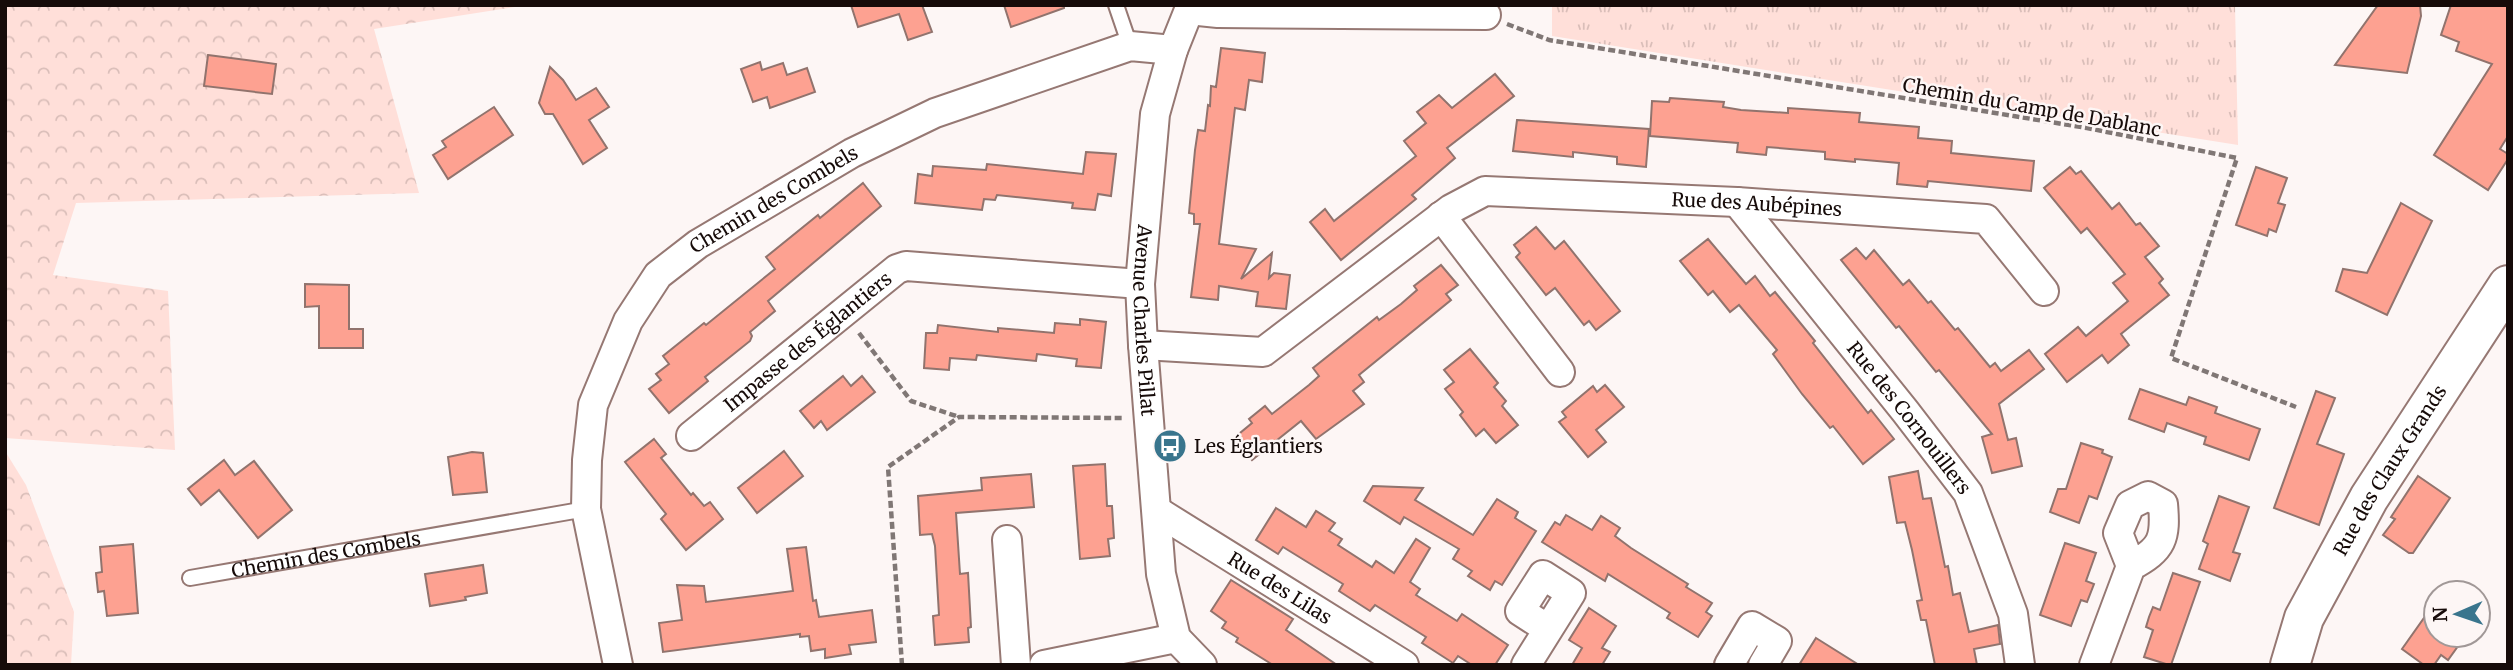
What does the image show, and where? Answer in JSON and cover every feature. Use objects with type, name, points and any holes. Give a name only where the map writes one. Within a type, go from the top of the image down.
[{"type":"street","points":[[1190,8],[1218,13],[1448,10],[1486,15]]},
{"type":"street","name":"Avenue Charles Pillat","points":[[1176,638],[1161,574],[1140,284],[1155,114],[1173,50],[1190,8]]},
{"type":"street","name":"Chemin des Combels","points":[[618,665],[586,509],[587,460],[593,405],[628,321],[658,275],[698,244],[864,148],[935,113],[1130,46],[1173,50]]},
{"type":"street","name":"Rue des Aubépines","points":[[1143,345],[1263,352],[1441,216],[1485,191],[1737,202],[1986,219],[2044,291]]},
{"type":"street","name":"Rue des Cornouillers","points":[[1737,202],[1968,493],[2013,614],[2020,665]]},
{"type":"street","points":[[1441,216],[1560,372]]},
{"type":"street","name":"Impasse des Églantiers","points":[[691,436],[897,269],[906,266],[1140,284]]},
{"type":"street","name":"Rue des Claux Grands","points":[[2290,665],[2304,618],[2369,498],[2508,285]]},
{"type":"street","name":"Rue des Lilas","points":[[1157,511],[1404,665]]},
{"type":"street","points":[[1007,540],[1016,665]]},
{"type":"street","points":[[2094,665],[2131,566]]},
{"type":"street","points":[[1729,665],[1752,626],[1777,641],[1763,665]]},
{"type":"street","points":[[1525,665],[1548,629]]},
{"type":"street","points":[[1044,665],[1176,638],[1202,665]]},
{"type":"lane","points":[[1116,5],[1130,46]]},
{"type":"lane","name":"Chemin des Combels","points":[[190,578],[586,509]]},
{"type":"path","name":"Chemin du Camp de Dablanc","points":[[1486,15],[1549,40],[2087,128],[2237,158],[2171,358],[2296,407]]},
{"type":"path","points":[[843,313],[911,401],[959,417],[1149,418]]},
{"type":"path","points":[[902,665],[888,467],[959,417]]},
{"type":"green space","points":[[5,5],[528,5],[374,29],[419,193],[76,203],[53,275],[168,291],[175,450],[5,438]]},
{"type":"green space","points":[[1552,5],[2235,5],[2238,145],[1552,36]]},
{"type":"green space","points":[[5,451],[26,485],[74,612],[71,665],[5,665]]},
{"type":"building","points":[[851,5],[922,5],[932,32],[908,40],[899,14],[858,27]]},
{"type":"building","points":[[1004,5],[1064,5],[1064,8],[1011,27]]},
{"type":"building","points":[[2378,5],[2420,5],[2421,16],[2407,73],[2335,65]]},
{"type":"building","points":[[2451,5],[2508,5],[2508,136],[2500,149],[2508,154],[2508,159],[2488,190],[2434,155],[2492,64],[2456,51],[2459,42],[2441,35]]},
{"type":"building","points":[[1221,48],[1265,53],[1262,82],[1249,80],[1245,110],[1235,108],[1219,244],[1256,249],[1241,279],[1272,253],[1269,278],[1274,273],[1290,275],[1286,309],[1256,306],[1258,292],[1219,286],[1218,300],[1191,297],[1200,224],[1194,224],[1194,214],[1189,213],[1195,150],[1198,130],[1205,131],[1211,86],[1216,87]]},
{"type":"building","points":[[208,55],[276,64],[272,94],[204,86]]},
{"type":"building","points":[[760,62],[762,70],[783,63],[787,75],[807,68],[815,92],[770,108],[767,97],[753,102],[741,69]]},
{"type":"building","points":[[550,67],[563,80],[576,100],[596,88],[609,107],[589,120],[607,148],[583,164],[553,114],[545,114],[539,103]]},
{"type":"building","points":[[1495,74],[1514,96],[1447,148],[1455,158],[1412,195],[1416,199],[1341,260],[1310,222],[1325,209],[1334,221],[1416,156],[1404,141],[1426,123],[1417,112],[1439,95],[1452,108]]},
{"type":"building","points":[[1670,98],[1724,102],[1723,107],[1741,110],[1788,113],[1788,108],[1860,113],[1859,122],[1919,127],[1918,138],[1952,141],[1951,153],[2034,161],[2031,191],[1928,181],[1927,187],[1897,184],[1899,163],[1825,159],[1825,152],[1767,147],[1766,155],[1737,152],[1738,143],[1650,136],[1652,101],[1669,102]]},
{"type":"building","points":[[494,107],[513,135],[448,179],[433,155],[446,147],[442,141]]},
{"type":"building","points":[[1517,120],[1649,129],[1646,167],[1617,164],[1617,157],[1573,152],[1573,157],[1513,151]]},
{"type":"building","points":[[1086,152],[1116,154],[1111,196],[1098,194],[1095,210],[1072,208],[1073,203],[997,195],[995,200],[984,199],[982,210],[915,203],[918,174],[932,176],[933,166],[986,170],[987,164],[1083,174]]},
{"type":"building","points":[[2070,167],[2076,174],[2081,171],[2112,209],[2119,203],[2136,225],[2140,223],[2159,246],[2145,257],[2163,279],[2159,283],[2169,295],[2121,334],[2129,345],[2108,363],[2102,355],[2067,382],[2045,354],[2078,327],[2086,336],[2128,301],[2113,283],[2125,274],[2087,228],[2081,233],[2044,188]]},
{"type":"building","points":[[2256,167],[2287,178],[2278,203],[2285,205],[2276,232],[2269,229],[2267,236],[2236,225]]},
{"type":"building","points":[[863,183],[881,206],[768,301],[775,311],[750,332],[750,341],[705,377],[708,381],[669,413],[649,389],[661,380],[656,374],[669,364],[663,356],[775,269],[766,257]]},
{"type":"building","points":[[2401,203],[2432,221],[2387,315],[2336,291],[2343,269],[2367,273]]},
{"type":"building","points":[[1536,227],[1555,249],[1564,241],[1620,311],[1596,330],[1589,321],[1584,325],[1555,288],[1546,295],[1516,257],[1520,253],[1514,245]]},
{"type":"building","points":[[1708,239],[1746,284],[1755,276],[1770,296],[1775,292],[1868,413],[1871,410],[1894,439],[1863,464],[1833,426],[1830,428],[1802,394],[1773,354],[1777,350],[1739,305],[1730,312],[1713,291],[1708,295],[1680,261]]},
{"type":"building","points":[[1856,248],[1866,259],[1874,250],[1903,285],[1909,280],[1955,330],[1958,328],[1990,367],[1995,363],[2001,371],[2029,350],[2044,369],[1999,404],[2008,440],[2016,438],[2022,466],[1992,473],[1982,437],[1992,434],[1939,370],[1936,372],[1899,326],[1896,328],[1841,260]]},
{"type":"building","points":[[1441,265],[1458,285],[1446,294],[1451,300],[1359,375],[1364,382],[1353,391],[1364,404],[1316,439],[1301,421],[1252,460],[1234,438],[1252,423],[1249,419],[1265,406],[1272,414],[1309,385],[1319,376],[1313,368],[1377,317],[1379,320],[1401,304],[1417,290],[1414,286]]},
{"type":"building","points":[[305,284],[349,285],[349,329],[363,329],[363,348],[319,348],[319,306],[305,307]]},
{"type":"building","points":[[1080,319],[1106,322],[1101,368],[1076,366],[1077,359],[1037,354],[1036,361],[977,355],[976,360],[950,358],[949,370],[924,368],[926,333],[937,333],[938,325],[998,332],[998,328],[1054,333],[1055,323],[1080,325]]},
{"type":"building","points":[[1470,349],[1498,383],[1494,387],[1506,401],[1502,406],[1518,425],[1496,443],[1484,429],[1476,436],[1460,415],[1463,412],[1445,389],[1454,382],[1444,370]]},
{"type":"building","points":[[843,376],[851,386],[862,376],[875,392],[827,430],[821,421],[814,428],[800,411]]},
{"type":"building","points":[[1605,385],[1624,407],[1596,430],[1606,442],[1588,457],[1559,422],[1566,417],[1562,412],[1593,386],[1597,392]]},
{"type":"building","points":[[2140,389],[2186,405],[2189,397],[2217,407],[2215,413],[2260,429],[2249,460],[2204,444],[2206,437],[2167,423],[2164,432],[2129,419]]},
{"type":"building","points":[[2316,391],[2335,398],[2317,444],[2344,454],[2319,525],[2274,508]]},
{"type":"building","points":[[654,439],[666,454],[661,458],[691,495],[693,493],[704,506],[710,502],[723,519],[686,550],[661,519],[666,514],[625,462]]},
{"type":"building","points":[[2081,443],[2103,450],[2102,453],[2112,457],[2097,499],[2089,496],[2079,523],[2050,512],[2058,489],[2066,489]]},
{"type":"building","points":[[784,451],[803,476],[757,513],[738,488]]},
{"type":"building","points":[[472,452],[483,453],[487,492],[453,495],[448,457]]},
{"type":"building","points":[[224,460],[235,475],[254,461],[292,510],[258,538],[219,490],[201,505],[188,489]]},
{"type":"building","points":[[1105,464],[1107,506],[1112,506],[1114,538],[1108,539],[1110,556],[1080,559],[1073,466]]},
{"type":"building","points":[[1918,471],[1923,499],[1931,498],[1945,567],[1948,566],[1953,595],[1960,593],[1969,632],[1998,625],[2000,644],[1974,649],[1977,665],[1935,665],[1926,620],[1921,620],[1917,601],[1922,600],[1912,550],[1905,522],[1897,523],[1889,477]]},
{"type":"building","points":[[1031,474],[1034,507],[956,513],[960,574],[968,573],[971,627],[968,628],[969,642],[935,645],[933,616],[939,615],[935,546],[932,534],[920,535],[918,496],[982,490],[981,478]]},
{"type":"building","points":[[2418,476],[2450,498],[2413,553],[2409,553],[2383,535],[2395,519],[2391,517]]},
{"type":"building","points":[[1373,486],[1423,488],[1415,500],[1473,535],[1497,499],[1518,512],[1515,518],[1536,531],[1502,585],[1495,581],[1490,590],[1468,576],[1472,571],[1453,559],[1459,549],[1404,517],[1400,524],[1364,501]]},
{"type":"building","points":[[2219,496],[2249,507],[2233,552],[2240,554],[2230,581],[2199,569],[2208,544],[2203,541]]},
{"type":"building","points":[[1276,508],[1306,527],[1316,511],[1335,523],[1329,531],[1342,539],[1338,545],[1372,567],[1376,561],[1394,573],[1416,539],[1430,548],[1410,582],[1420,589],[1416,595],[1457,621],[1462,614],[1508,645],[1495,665],[1472,665],[1458,656],[1453,663],[1422,643],[1426,637],[1375,605],[1370,611],[1339,591],[1343,584],[1283,547],[1278,554],[1256,540]]},
{"type":"building","points":[[1566,515],[1592,530],[1601,516],[1620,528],[1615,536],[1712,603],[1706,612],[1712,616],[1698,637],[1667,618],[1670,613],[1608,574],[1605,581],[1542,542],[1555,522],[1560,525]]},
{"type":"building","points":[[2065,543],[2096,553],[2086,581],[2094,584],[2087,602],[2081,600],[2071,626],[2040,615]]},
{"type":"building","points":[[133,544],[138,613],[107,616],[104,591],[98,592],[96,573],[102,572],[100,547]]},
{"type":"building","points":[[806,547],[813,601],[816,600],[819,617],[872,610],[876,642],[849,645],[851,654],[825,658],[825,649],[811,651],[809,636],[800,637],[800,634],[663,652],[659,623],[682,620],[677,585],[704,586],[706,602],[793,591],[787,549]]},
{"type":"building","points":[[483,565],[487,593],[465,597],[466,600],[430,606],[425,574]]},
{"type":"building","points":[[2173,573],[2200,582],[2169,665],[2144,657],[2153,630],[2146,627],[2149,617],[2153,607],[2160,610]]},
{"type":"building","points":[[1231,580],[1293,619],[1286,630],[1337,665],[1273,665],[1236,642],[1238,638],[1222,628],[1226,622],[1211,611]]},
{"type":"building","points":[[1589,608],[1616,626],[1602,648],[1610,652],[1602,665],[1572,665],[1582,648],[1569,640]]},
{"type":"building","points":[[2422,621],[2422,649],[2456,649],[2448,660],[2441,655],[2434,665],[2424,665],[2402,649]]},
{"type":"building","points":[[1816,638],[1859,665],[1799,665]]},
{"type":"place","name":"Les Églantiers","points":[[1170,446]]}]
